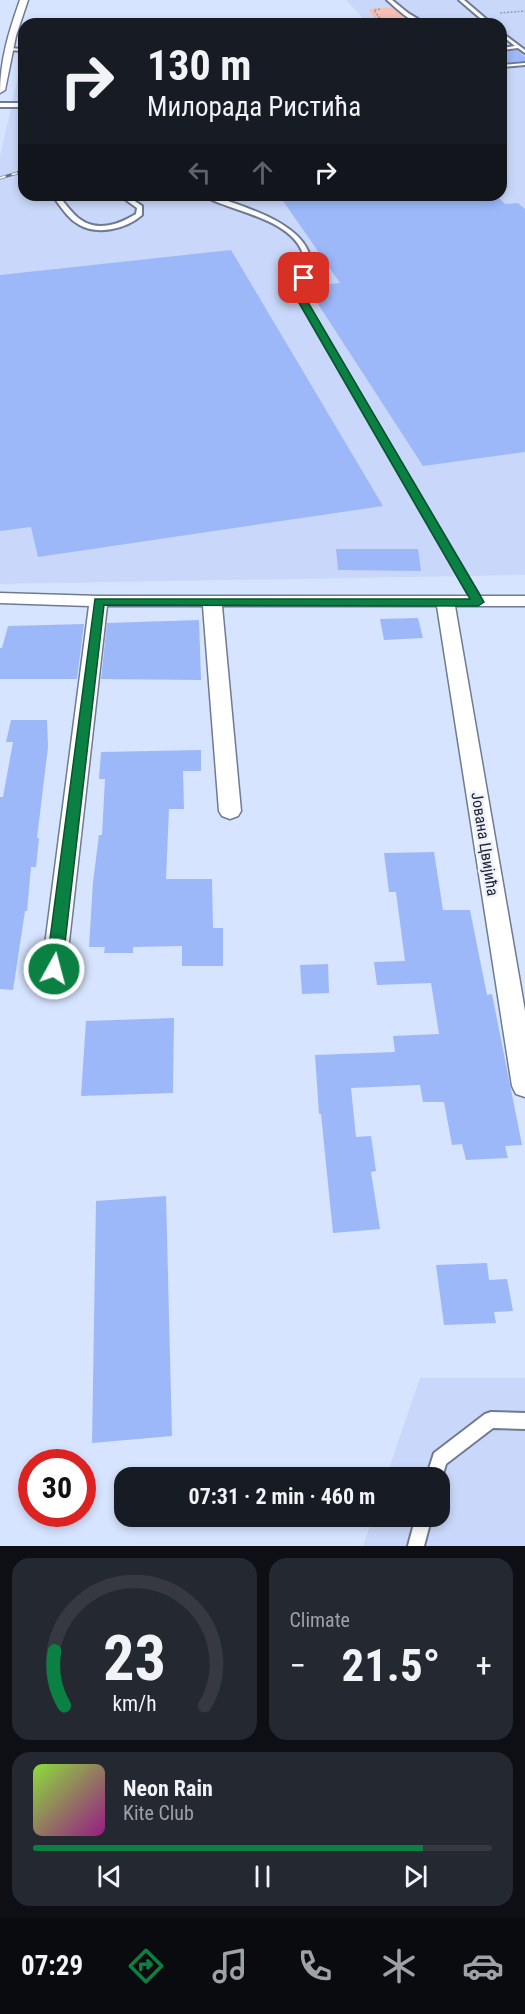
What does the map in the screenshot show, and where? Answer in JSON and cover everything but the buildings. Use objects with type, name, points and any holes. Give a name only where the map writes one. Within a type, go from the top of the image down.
[{"type":"street","points":[[18,18],[24,0]]},
{"type":"street","points":[[0,90],[3,62],[18,20]]},
{"type":"street","points":[[0,598],[212,602],[525,601]]},
{"type":"street","points":[[54,969],[99,601]]},
{"type":"street","points":[[212,602],[230,811]]},
{"type":"street","name":"Јована Цвијића","points":[[445,602],[525,1086]]},
{"type":"lane","points":[[389,0],[415,18]]},
{"type":"lane","points":[[461,0],[483,18]]},
{"type":"lane","points":[[507,38],[525,52]]},
{"type":"lane","points":[[507,48],[518,47]]},
{"type":"lane","points":[[9,49],[18,50]]},
{"type":"lane","points":[[507,66],[525,64]]},
{"type":"lane","points":[[0,105],[18,105]]},
{"type":"lane","points":[[60,201],[74,218],[85,225],[102,227],[117,226],[139,215],[140,207],[131,201]]},
{"type":"lane","points":[[221,201],[265,218],[291,232],[307,257],[302,299],[478,602]]},
{"type":"lane","points":[[437,1467],[440,1459],[491,1420],[525,1421]]},
{"type":"lane","points":[[416,1546],[421,1527]]},
{"type":"path","points":[[522,11],[525,14]]},
{"type":"shaded area","points":[[346,0],[525,0],[525,575],[0,584],[0,156],[18,76],[18,201],[507,201],[507,18],[362,18]]},
{"type":"shaded area","points":[[397,7],[407,18],[375,18],[368,9]]},
{"type":"shaded area","points":[[420,1378],[525,1378],[525,1546],[363,1546],[370,1527],[450,1527],[450,1467],[389,1467]]},
{"type":"railway","points":[[0,178],[18,173]]},
{"type":"route","points":[[54,969],[99,601],[478,602],[302,299],[304,278]]}]
